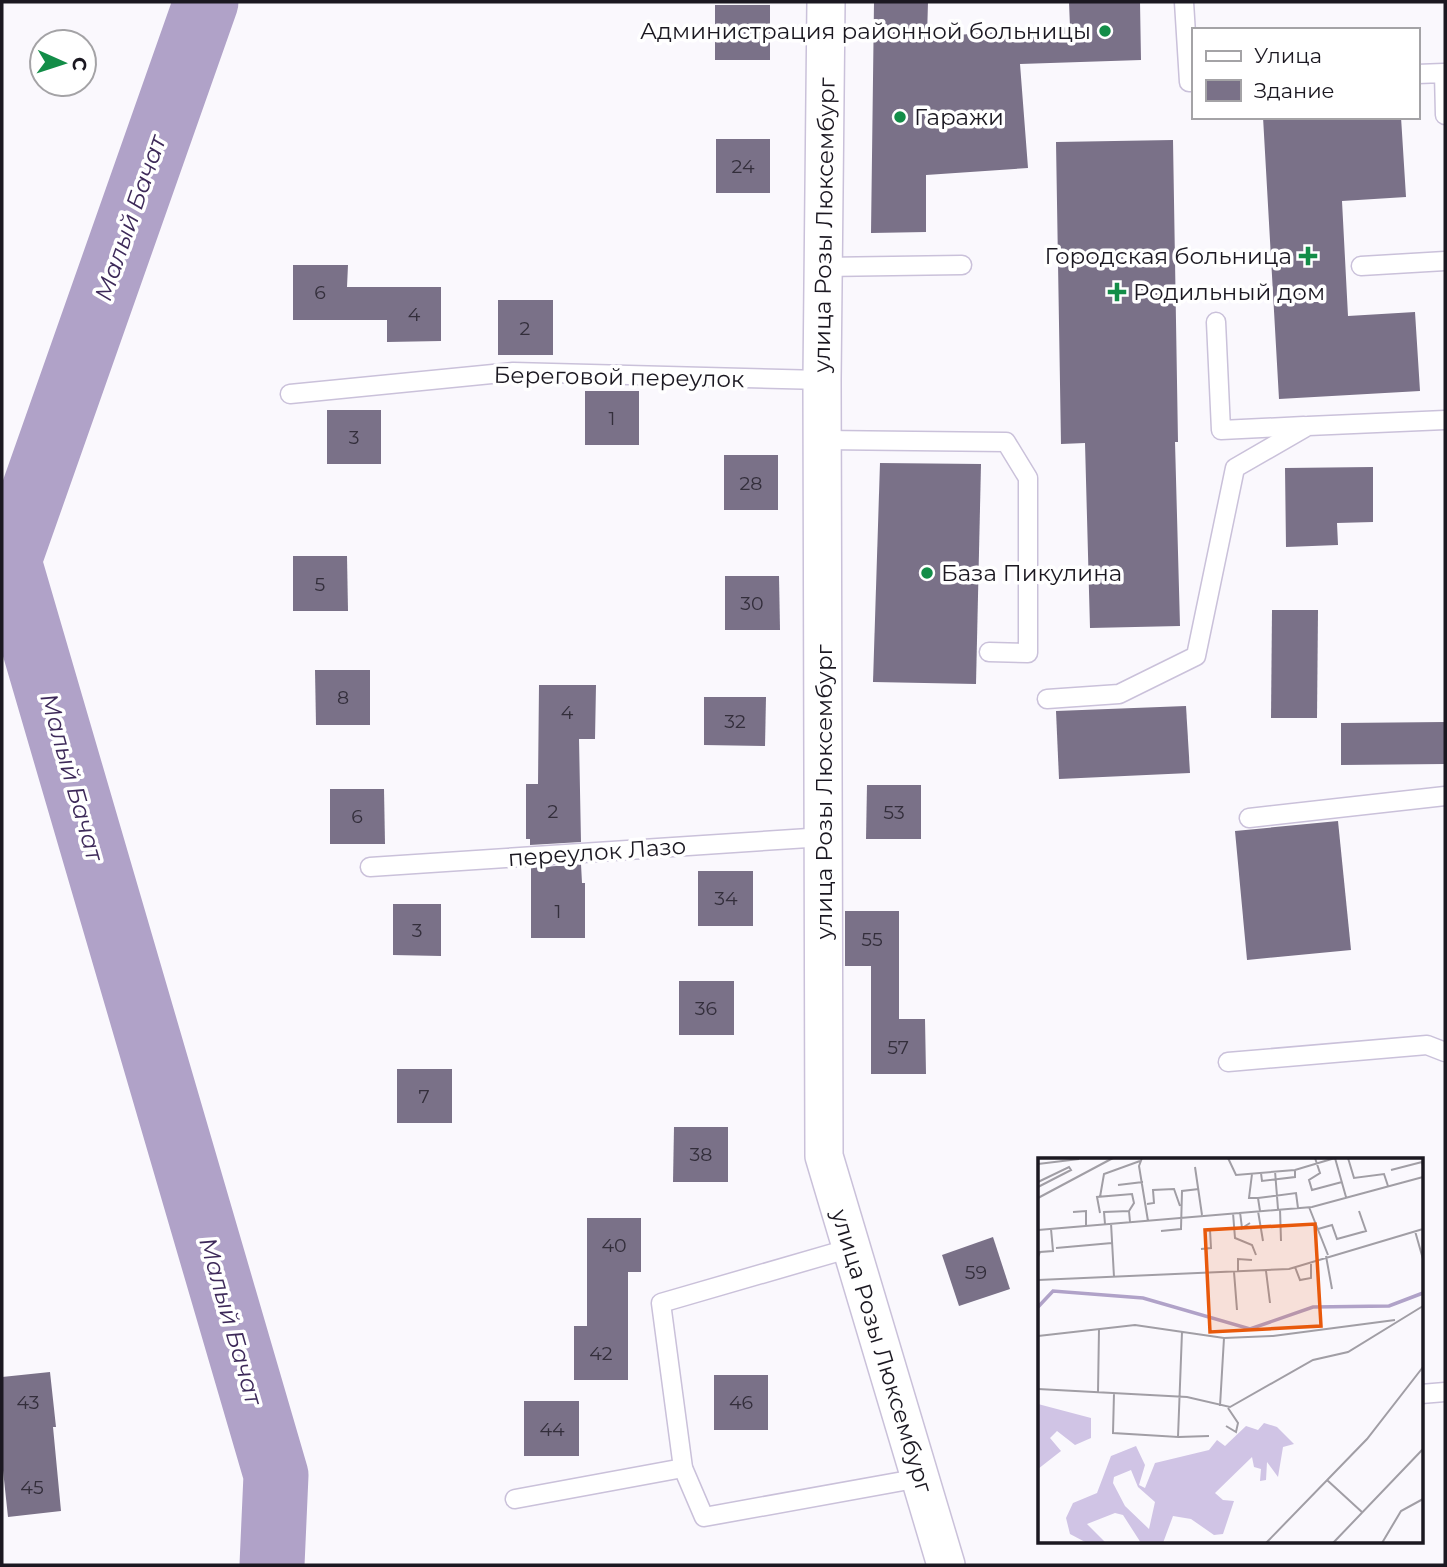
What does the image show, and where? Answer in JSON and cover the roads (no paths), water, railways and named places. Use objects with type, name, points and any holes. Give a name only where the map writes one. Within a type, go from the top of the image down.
[{"type":"street","name":"улица Розы Люксембург","points":[[826,2],[822,380],[824,1156],[946,1565]]},
{"type":"lane","points":[[1184,2],[1189,82],[1192,82]]},
{"type":"lane","points":[[1419,74],[1444,73],[1445,116]]},
{"type":"lane","points":[[1361,267],[1445,261]]},
{"type":"lane","points":[[823,267],[962,265]]},
{"type":"lane","points":[[1216,323],[1222,430],[1445,420]]},
{"type":"lane","name":"Береговой переулок","points":[[290,394],[513,372],[822,380]]},
{"type":"lane","points":[[1047,699],[1119,694],[1196,656],[1235,468],[1308,426]]},
{"type":"lane","points":[[823,440],[1006,442],[1028,478],[1028,653],[989,652]]},
{"type":"lane","points":[[1249,818],[1445,796]]},
{"type":"lane","name":"переулок Лазо","points":[[370,867],[824,837]]},
{"type":"lane","points":[[1228,1062],[1427,1045],[1445,1052]]},
{"type":"lane","points":[[851,1248],[661,1303],[683,1468],[704,1517],[920,1478]]},
{"type":"lane","points":[[1422,1394],[1445,1392]]},
{"type":"lane","points":[[515,1499],[683,1468]]},
{"type":"waterway","name":"Малый Бачат","points":[[206,2],[9,561],[276,1475],[272,1565]]},
{"type":"place","name":"Администрация районной больницы","points":[[1105,31]]},
{"type":"place","name":"Гаражи","points":[[900,117]]},
{"type":"place","name":"Городская больница","points":[[1308,256]]},
{"type":"place","name":"Родильный дом","points":[[1117,292]]},
{"type":"place","name":"База Пикулина","points":[[927,573]]}]
